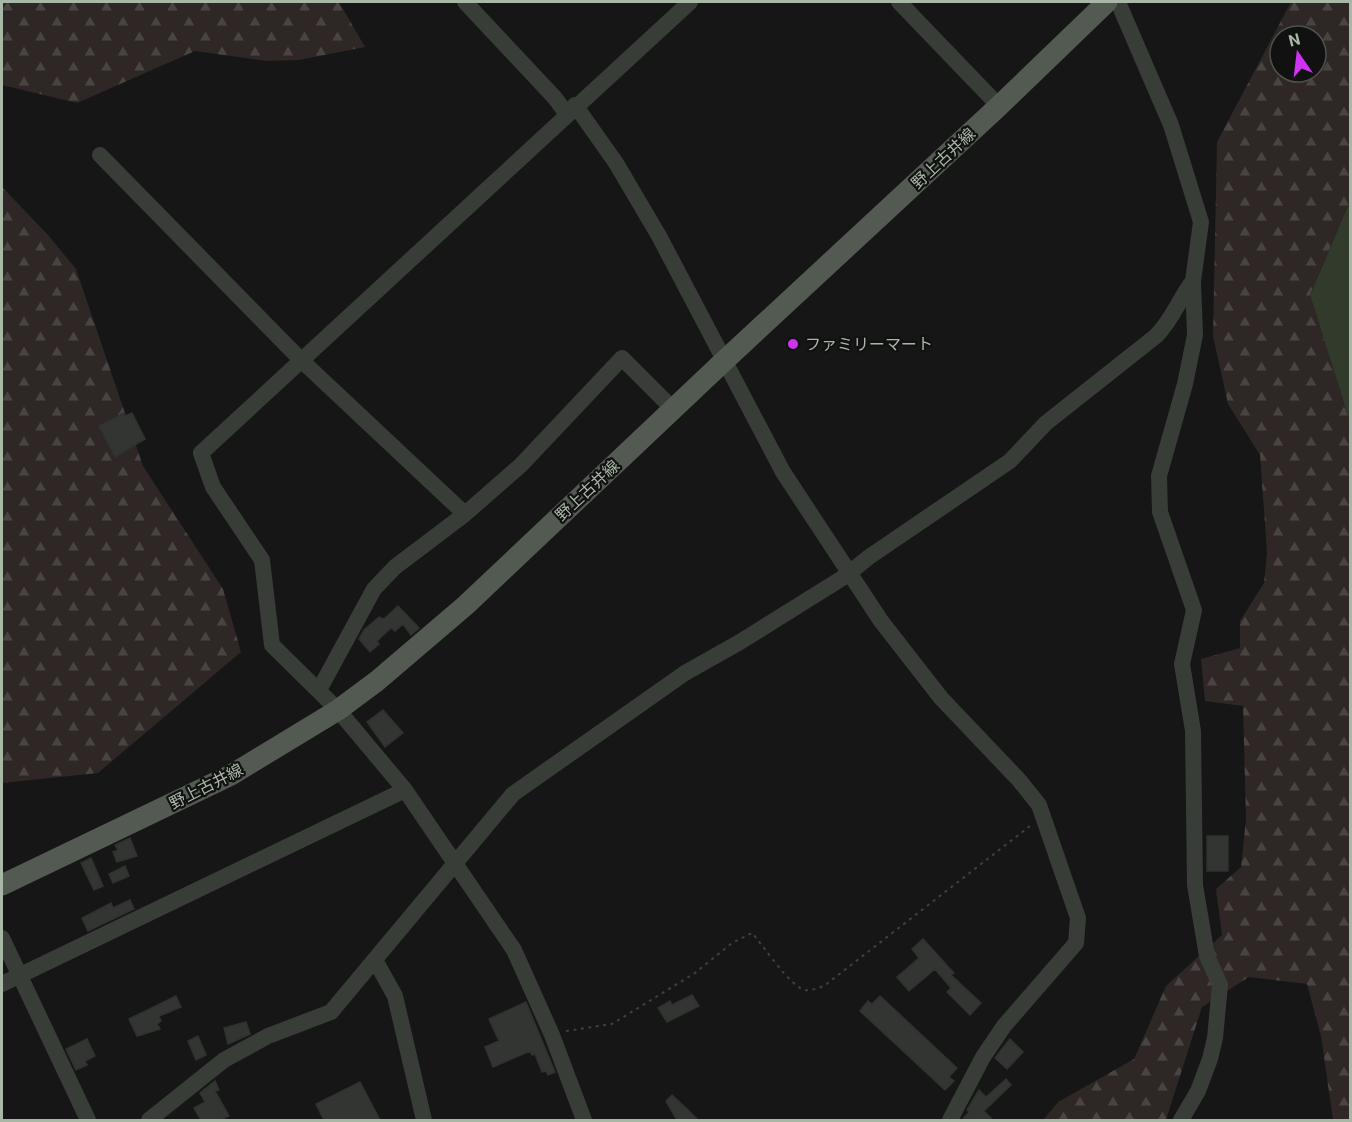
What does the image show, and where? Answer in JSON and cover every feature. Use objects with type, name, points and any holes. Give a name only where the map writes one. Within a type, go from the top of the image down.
[{"type":"main road","name":"野上古井線","points":[[2,885],[231,775],[338,710],[466,605],[1107,2]]},
{"type":"street","points":[[465,2],[555,98],[570,109],[621,172],[659,236],[783,472],[887,628],[942,698],[1019,780],[1039,805],[1078,918],[1076,943],[1004,1026],[983,1057],[950,1120]]},
{"type":"street","points":[[584,1120],[552,1035],[514,950],[405,790],[338,710],[272,645],[262,560],[213,487],[201,453],[570,109],[690,2]]},
{"type":"street","points":[[899,2],[999,106]]},
{"type":"street","points":[[1118,2],[1171,125],[1201,222],[1193,281],[1195,335],[1185,384],[1159,476],[1160,512],[1194,610],[1182,664],[1193,731],[1195,885],[1207,956],[1220,985],[1215,1038],[1210,1059],[1198,1090],[1181,1120]]},
{"type":"street","points":[[100,155],[302,360],[465,514]]},
{"type":"street","points":[[149,1120],[224,1060],[268,1036],[331,1012],[513,794],[565,755],[685,673],[740,642],[850,572],[869,556],[1010,461],[1046,423],[1156,336],[1170,320],[1182,296],[1193,281]]},
{"type":"street","points":[[319,690],[374,589],[395,567],[465,514],[521,465],[621,358],[672,409]]},
{"type":"street","points":[[2,984],[405,790]]},
{"type":"street","points":[[2,938],[88,1120]]},
{"type":"street","points":[[375,960],[395,996],[424,1120]]},
{"type":"path","points":[[552,1035],[612,1024],[696,973],[732,943],[752,933],[787,976],[801,989],[824,986],[887,935],[1044,818]]},
{"type":"green space","points":[[2,2],[339,2],[365,47],[299,60],[266,61],[195,51],[77,103],[2,85]]},
{"type":"green space","points":[[1291,2],[1350,2],[1350,201],[1310,295],[1350,422],[1350,1120],[1333,1120],[1321,1036],[1307,984],[1249,977],[1202,1007],[1166,1120],[1043,1120],[1058,1102],[1134,1059],[1166,986],[1222,935],[1216,889],[1241,867],[1246,819],[1243,706],[1205,701],[1201,659],[1240,648],[1240,621],[1264,583],[1267,552],[1260,455],[1228,404],[1213,336],[1217,142],[1268,46],[1268,84],[1328,84],[1328,24],[1279,24]]},
{"type":"green space","points":[[2,187],[48,235],[76,269],[143,466],[223,589],[241,652],[98,773],[2,783]]},
{"type":"shaded area","points":[[1350,201],[1350,422],[1310,295]]},
{"type":"building","points":[[124,413],[125,416],[132,413],[145,439],[115,457],[99,426]]},
{"type":"building","points":[[398,606],[419,628],[411,635],[403,624],[395,631],[391,628],[377,641],[379,644],[370,652],[359,639],[364,630],[379,617],[384,619]]},
{"type":"building","points":[[383,710],[403,733],[385,747],[367,722]]},
{"type":"building","points":[[1207,836],[1228,836],[1228,871],[1207,871]]},
{"type":"building","points":[[130,838],[137,856],[117,862],[113,852],[118,850],[115,845]]},
{"type":"building","points":[[91,858],[103,886],[94,890],[81,863]]},
{"type":"building","points":[[125,866],[129,876],[113,883],[109,874]]},
{"type":"building","points":[[130,900],[134,909],[88,931],[82,918],[111,903],[113,908]]},
{"type":"building","points":[[923,939],[954,973],[951,975],[981,1003],[970,1015],[947,992],[951,988],[935,969],[909,991],[897,977],[919,958],[912,949]]},
{"type":"building","points":[[692,995],[699,1006],[667,1022],[658,1008],[670,1001],[672,1005]]},
{"type":"building","points":[[176,996],[181,1007],[159,1016],[161,1021],[157,1024],[160,1029],[137,1036],[129,1019]]},
{"type":"building","points":[[880,996],[957,1068],[949,1077],[954,1081],[945,1090],[860,1011],[868,1001],[872,1004]]},
{"type":"building","points":[[526,1002],[555,1072],[548,1075],[546,1071],[542,1072],[535,1054],[532,1055],[530,1051],[493,1067],[485,1047],[499,1041],[489,1019]]},
{"type":"building","points":[[246,1022],[250,1034],[228,1044],[224,1028]]},
{"type":"building","points":[[198,1036],[206,1055],[196,1060],[188,1041]]},
{"type":"building","points":[[87,1039],[95,1056],[85,1061],[87,1065],[76,1070],[66,1049]]},
{"type":"building","points":[[1010,1039],[1023,1052],[1007,1069],[995,1058]]},
{"type":"building","points":[[1006,1079],[1011,1085],[984,1111],[993,1120],[962,1120],[969,1112],[967,1110],[979,1090],[986,1097]]},
{"type":"building","points":[[215,1081],[219,1090],[215,1091],[229,1116],[220,1120],[201,1120],[194,1108],[205,1102],[200,1093]]},
{"type":"building","points":[[360,1082],[380,1120],[324,1120],[316,1104]]},
{"type":"building","points":[[672,1095],[698,1120],[677,1120],[666,1101]]},
{"type":"place","name":"ファミリーマート","points":[[793,344]]}]
